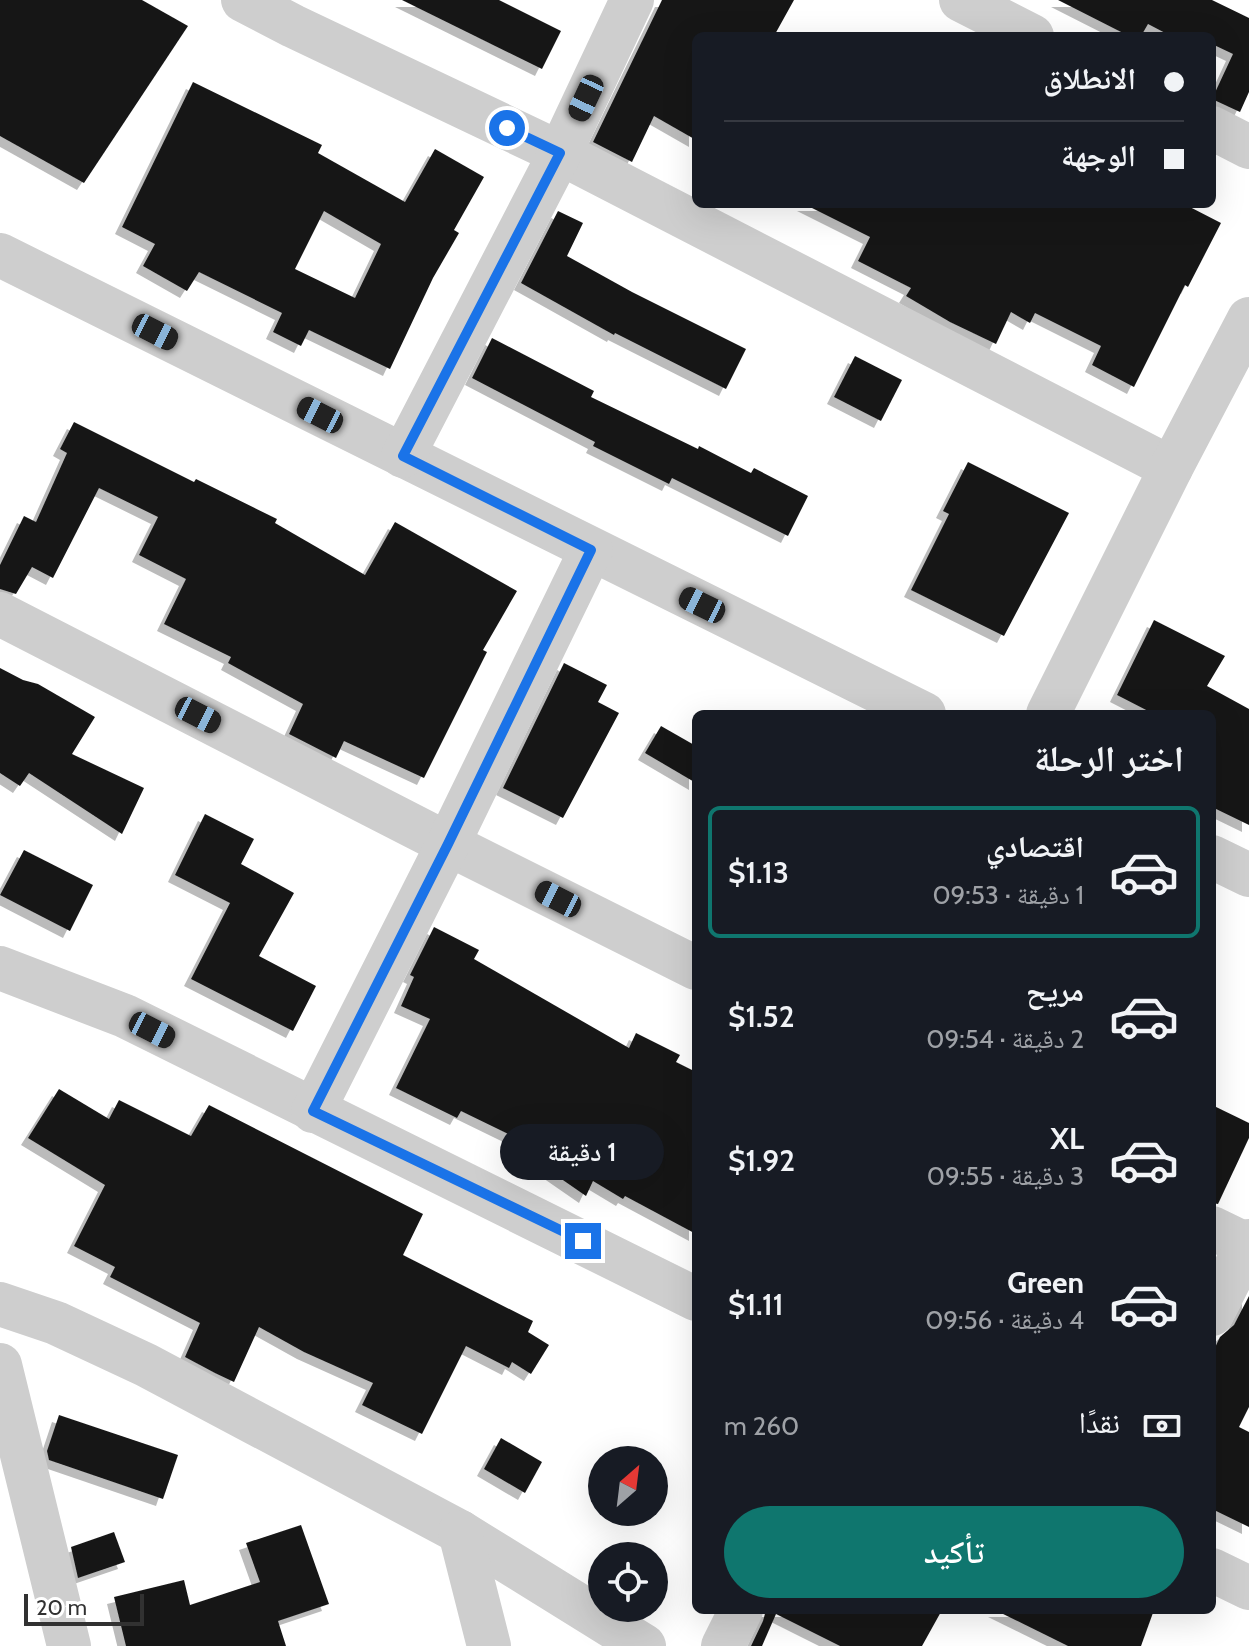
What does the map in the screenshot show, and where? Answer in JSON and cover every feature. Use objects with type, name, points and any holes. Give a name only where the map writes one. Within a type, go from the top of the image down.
[{"type":"street","points":[[243,0],[560,153],[1171,468]]},
{"type":"street","points":[[403,456],[560,153],[632,0]]},
{"type":"street","points":[[961,0],[1024,32]]},
{"type":"street","points":[[1216,130],[1249,147]]},
{"type":"street","points":[[0,255],[916,710]]},
{"type":"street","points":[[1050,710],[1249,319]]},
{"type":"street","points":[[313,1111],[448,844],[591,550]]},
{"type":"street","points":[[0,614],[692,966]]},
{"type":"street","points":[[1216,859],[1249,875]]},
{"type":"street","points":[[0,968],[125,1016],[692,1297]]},
{"type":"street","points":[[1216,1303],[1239,1240]]},
{"type":"street","points":[[0,1304],[56,1323],[146,1365],[460,1532],[644,1646]]},
{"type":"street","points":[[0,1365],[69,1646]]},
{"type":"street","points":[[460,1532],[489,1646]]},
{"type":"street","points":[[1216,1572],[1249,1588]]},
{"type":"street","points":[[723,1646],[739,1614]]},
{"type":"building","points":[[0,0],[142,0],[188,26],[84,183],[0,136]]},
{"type":"building","points":[[402,0],[499,0],[561,31],[542,69]]},
{"type":"building","points":[[662,0],[794,0],[776,32],[692,32],[692,138],[654,116],[632,162],[593,142]]},
{"type":"building","points":[[1058,0],[1212,0],[1249,18],[1249,92],[1240,112],[1216,101],[1216,90],[1233,54],[1216,46],[1216,32],[1163,32],[1148,24],[1143,32],[1121,32]]},
{"type":"building","points":[[193,82],[322,145],[318,153],[405,202],[435,149],[484,177],[454,230],[459,233],[433,278],[390,369],[309,330],[301,346],[273,332],[282,313],[199,272],[187,291],[143,266],[155,244],[122,227]],"holes":[[[324,211],[381,244],[355,298],[295,269]]]},
{"type":"building","points":[[812,208],[1192,208],[1221,223],[1188,287],[1185,285],[1134,387],[1092,365],[1101,346],[1035,313],[1030,323],[1011,312],[996,344],[950,322],[906,296],[911,288],[858,261],[870,237]]},
{"type":"building","points":[[558,211],[583,223],[567,256],[746,349],[726,389],[614,335],[521,283]]},
{"type":"building","points":[[492,338],[594,391],[591,397],[751,473],[754,468],[808,496],[788,536],[672,478],[669,484],[593,446],[595,442],[472,378]]},
{"type":"building","points":[[855,356],[902,380],[881,421],[834,397]]},
{"type":"building","points":[[74,422],[194,482],[196,479],[277,519],[275,523],[365,575],[395,522],[517,591],[483,650],[487,652],[424,778],[344,741],[336,758],[289,734],[303,704],[228,663],[231,657],[164,624],[186,579],[139,555],[158,517],[99,488],[53,578],[32,567],[16,594],[0,589],[0,565],[24,516],[36,522],[67,453],[60,449]]},
{"type":"building","points":[[968,462],[1069,513],[1004,636],[911,590],[949,514],[943,511]]},
{"type":"building","points":[[1154,620],[1225,656],[1207,686],[1249,709],[1249,825],[1216,809],[1216,710],[1146,710],[1117,695]]},
{"type":"building","points":[[564,663],[607,685],[598,702],[619,713],[563,818],[503,788]]},
{"type":"building","points":[[0,668],[38,684],[95,717],[72,754],[144,788],[122,834],[29,773],[20,786],[0,773]]},
{"type":"building","points":[[661,726],[692,744],[692,781],[645,753]]},
{"type":"building","points":[[205,814],[254,839],[241,864],[294,893],[259,956],[316,986],[293,1031],[191,979],[230,903],[175,875]]},
{"type":"building","points":[[24,850],[93,885],[70,931],[0,895]]},
{"type":"building","points":[[434,927],[479,950],[474,959],[629,1048],[636,1033],[680,1055],[676,1062],[692,1070],[692,1232],[593,1181],[586,1196],[534,1160],[541,1150],[461,1111],[457,1118],[396,1088],[430,1019],[401,1006],[414,977],[410,975]]},
{"type":"building","points":[[59,1089],[109,1119],[119,1100],[191,1136],[209,1105],[423,1214],[403,1255],[533,1321],[528,1332],[549,1345],[531,1374],[512,1362],[509,1368],[466,1346],[422,1434],[362,1405],[373,1383],[304,1352],[259,1327],[234,1382],[215,1373],[185,1357],[200,1323],[110,1277],[115,1267],[74,1246],[105,1185],[28,1138]]},
{"type":"building","points":[[1216,1107],[1249,1123],[1249,1138],[1218,1204]]},
{"type":"building","points":[[1249,1296],[1249,1407],[1239,1427],[1249,1432],[1249,1527],[1216,1511],[1216,1346],[1220,1337],[1234,1325]]},
{"type":"building","points":[[59,1415],[178,1455],[163,1499],[49,1460],[47,1451]]},
{"type":"building","points":[[501,1438],[542,1462],[525,1493],[484,1469]]},
{"type":"building","points":[[301,1525],[329,1604],[278,1621],[286,1646],[126,1646],[114,1597],[184,1580],[190,1605],[260,1582],[246,1543]]},
{"type":"building","points":[[114,1532],[125,1562],[78,1578],[71,1547]]},
{"type":"building","points":[[765,1614],[776,1614],[762,1646],[751,1646]]},
{"type":"building","points":[[776,1614],[940,1614],[922,1646],[840,1646]]},
{"type":"building","points":[[1003,1614],[1153,1614],[1141,1646],[1068,1646]]},
{"type":"route","points":[[507,128],[560,153],[403,456],[591,550],[448,844],[313,1111],[583,1241]]}]
